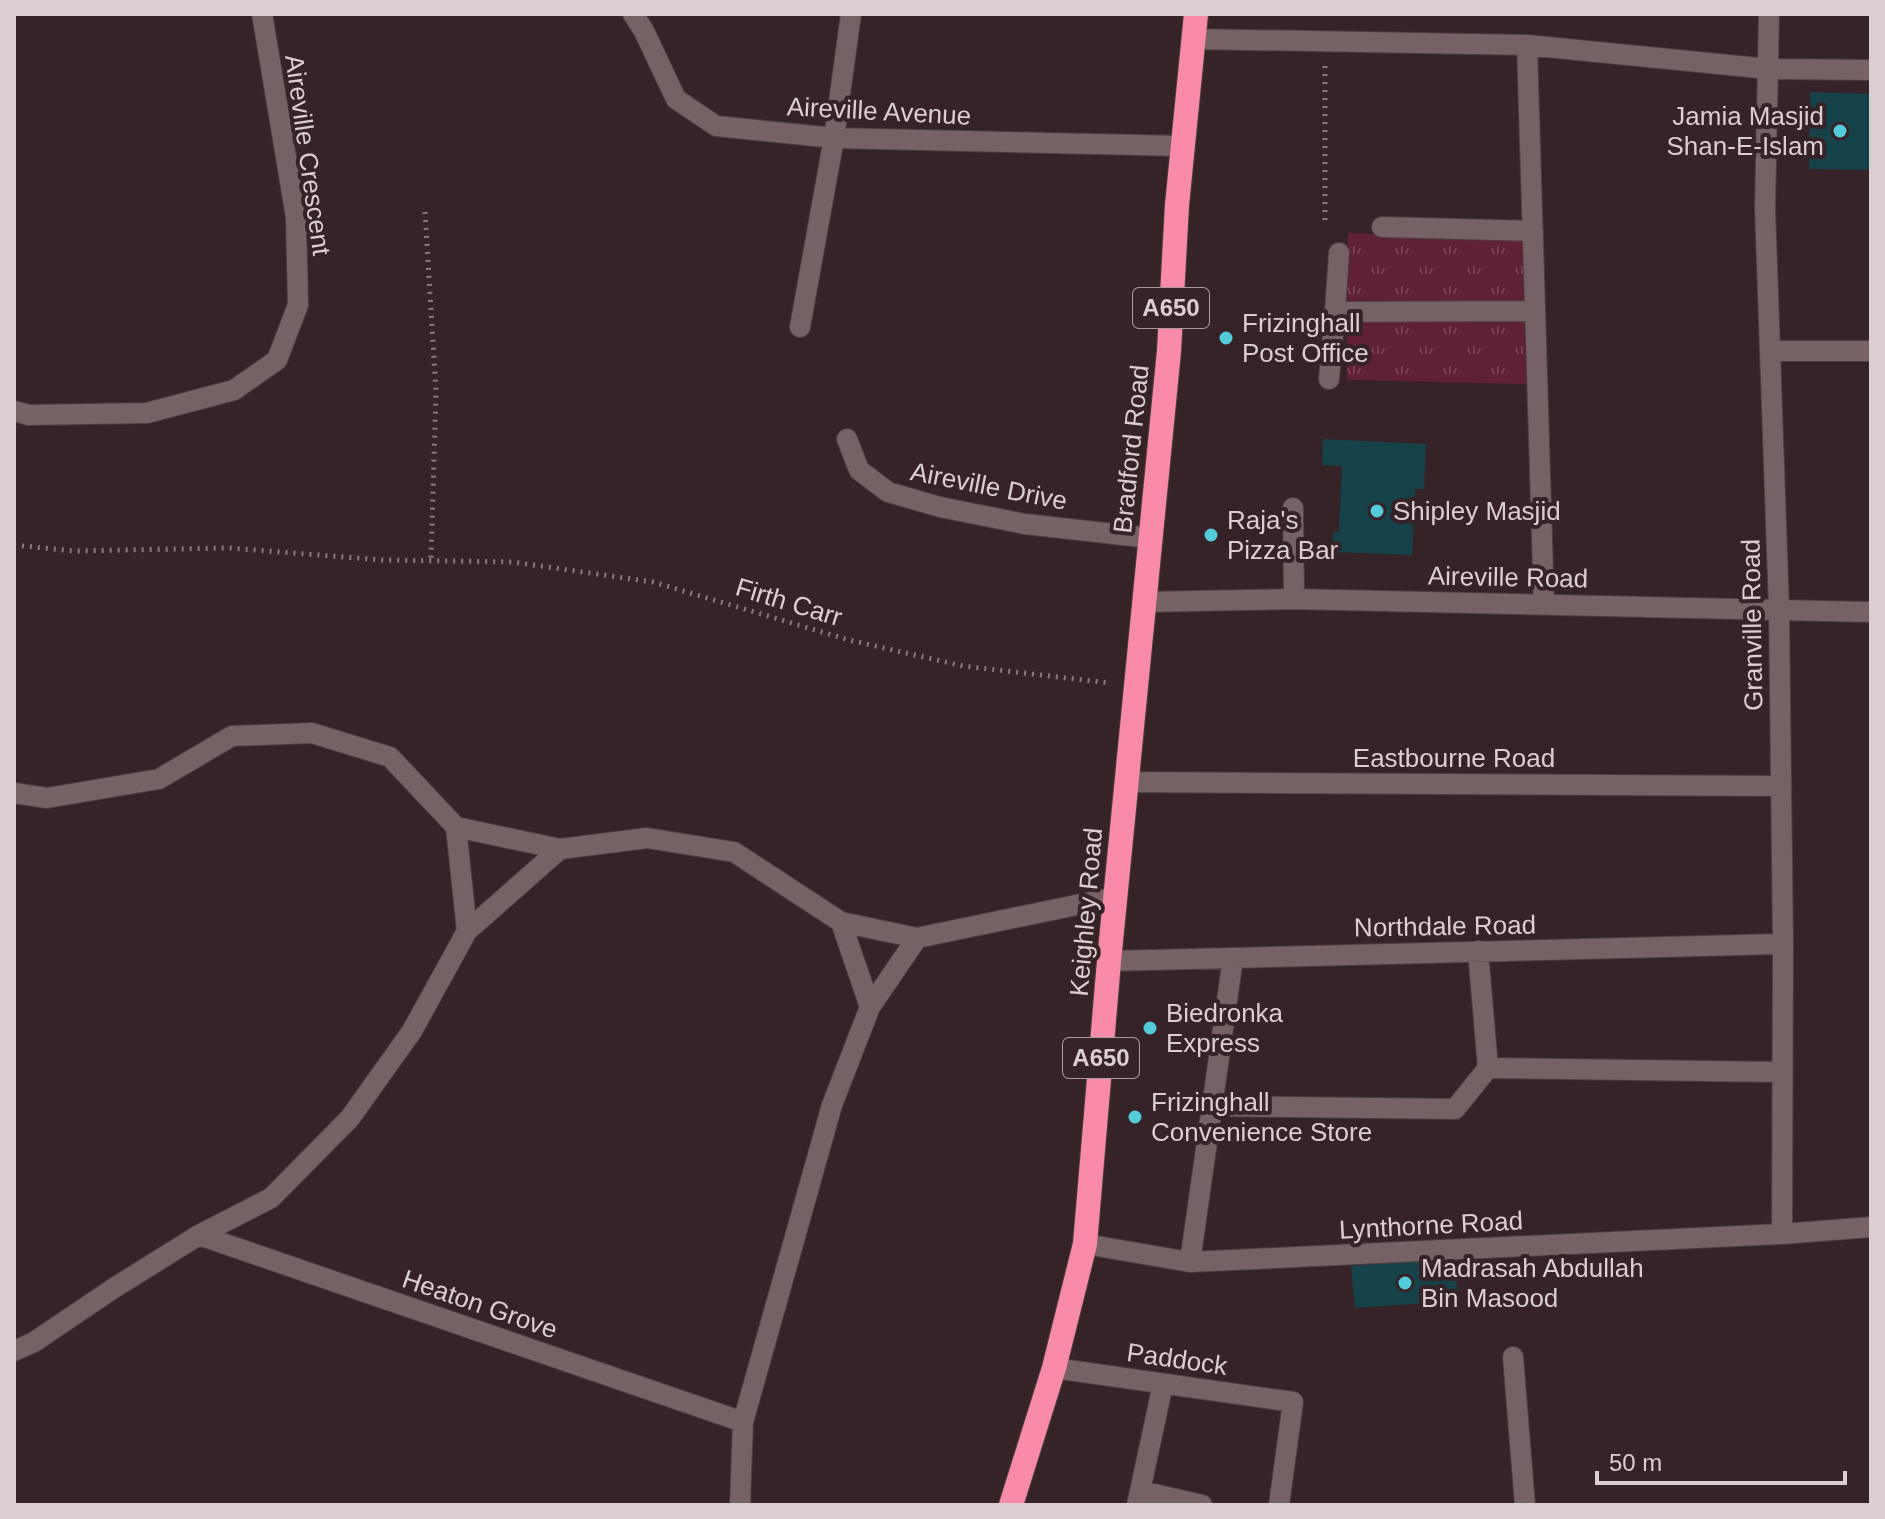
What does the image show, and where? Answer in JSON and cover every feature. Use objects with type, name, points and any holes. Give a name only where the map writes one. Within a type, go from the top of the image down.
[{"type":"highway","name":"Bradford Road","points":[[1144,602],[1169,351],[1177,205],[1196,14]]},
{"type":"highway","name":"Keighley Road","points":[[1011,1505],[1054,1368],[1085,1244],[1144,602]]},
{"type":"street","name":"Aireville Crescent","points":[[14,411],[29,415],[147,413],[234,390],[277,360],[298,305],[296,217],[262,14]]},
{"type":"street","name":"Aireville Avenue","points":[[633,14],[676,99],[716,126],[834,138],[1183,146]]},
{"type":"street","points":[[800,327],[834,138],[851,14]]},
{"type":"street","name":"Granville Road","points":[[1769,14],[1765,208],[1779,609],[1782,1234]]},
{"type":"street","points":[[1194,39],[1527,45],[1769,69],[1871,70]]},
{"type":"street","points":[[1527,45],[1544,604]]},
{"type":"street","points":[[1382,227],[1533,231]]},
{"type":"street","points":[[1329,379],[1339,253]]},
{"type":"street","points":[[1335,312],[1535,311]]},
{"type":"street","points":[[1770,351],[1871,351]]},
{"type":"street","name":"Aireville Drive","points":[[847,439],[859,470],[888,492],[940,507],[1025,524],[1150,538]]},
{"type":"street","points":[[1293,508],[1294,599]]},
{"type":"street","name":"Aireville Road","points":[[1144,602],[1294,599],[1871,612]]},
{"type":"street","points":[[14,793],[47,798],[159,779],[232,736],[312,733],[390,757],[456,827],[560,849],[647,838],[734,852],[841,922],[917,938],[1115,897]]},
{"type":"street","name":"Eastbourne Road","points":[[1126,782],[1781,786]]},
{"type":"street","points":[[456,827],[467,931]]},
{"type":"street","points":[[14,1351],[34,1342],[199,1235],[271,1198],[350,1118],[412,1031],[467,931],[560,849]]},
{"type":"street","points":[[841,922],[870,1007]]},
{"type":"street","points":[[740,1505],[743,1422],[832,1105],[870,1007],[917,938]]},
{"type":"street","name":"Northdale Road","points":[[1109,961],[1783,944]]},
{"type":"street","points":[[1213,1106],[1455,1109],[1488,1068],[1478,951]]},
{"type":"street","points":[[1190,1262],[1233,958]]},
{"type":"street","points":[[1488,1068],[1782,1072]]},
{"type":"street","name":"Lynthorne Road","points":[[1085,1244],[1190,1262],[1782,1234],[1871,1227]]},
{"type":"street","name":"Heaton Grove","points":[[199,1235],[743,1422]]},
{"type":"street","points":[[1513,1357],[1525,1505]]},
{"type":"street","name":"Paddock","points":[[1054,1368],[1293,1402],[1279,1505]]},
{"type":"street","points":[[1163,1384],[1139,1498],[1202,1505]]},
{"type":"path","points":[[1325,41],[1325,221]]},
{"type":"path","points":[[425,212],[436,391],[431,560]]},
{"type":"path","name":"Firth Carr","points":[[14,545],[73,551],[229,548],[382,560],[512,562],[653,582],[849,640],[949,663],[1136,686]]},
{"type":"green space","points":[[1348,233],[1522,241],[1526,384],[1347,380]]},
{"type":"building","name":"Jamia Masjid Shan-E-Islam","points":[[1810,92],[1871,94],[1871,170],[1809,169]]},
{"type":"building","name":"Shipley Masjid","points":[[1323,439],[1426,444],[1424,489],[1415,489],[1412,555],[1332,552],[1333,532],[1339,532],[1342,466],[1322,465]]},
{"type":"building","name":"Madrasah Abdullah Bin Masood","points":[[1455,1258],[1458,1301],[1355,1308],[1351,1266]]},
{"type":"place","name":"Jamia Masjid Shan-E-Islam","points":[[1840,131]]},
{"type":"place","name":"Frizinghall Post Office","points":[[1226,338]]},
{"type":"place","name":"Shipley Masjid","points":[[1377,511]]},
{"type":"place","name":"Raja's Pizza Bar","points":[[1211,535]]},
{"type":"place","name":"Biedronka Express","points":[[1150,1028]]},
{"type":"place","name":"Frizinghall Convenience Store","points":[[1135,1117]]},
{"type":"place","name":"Madrasah Abdullah Bin Masood","points":[[1405,1283]]}]
